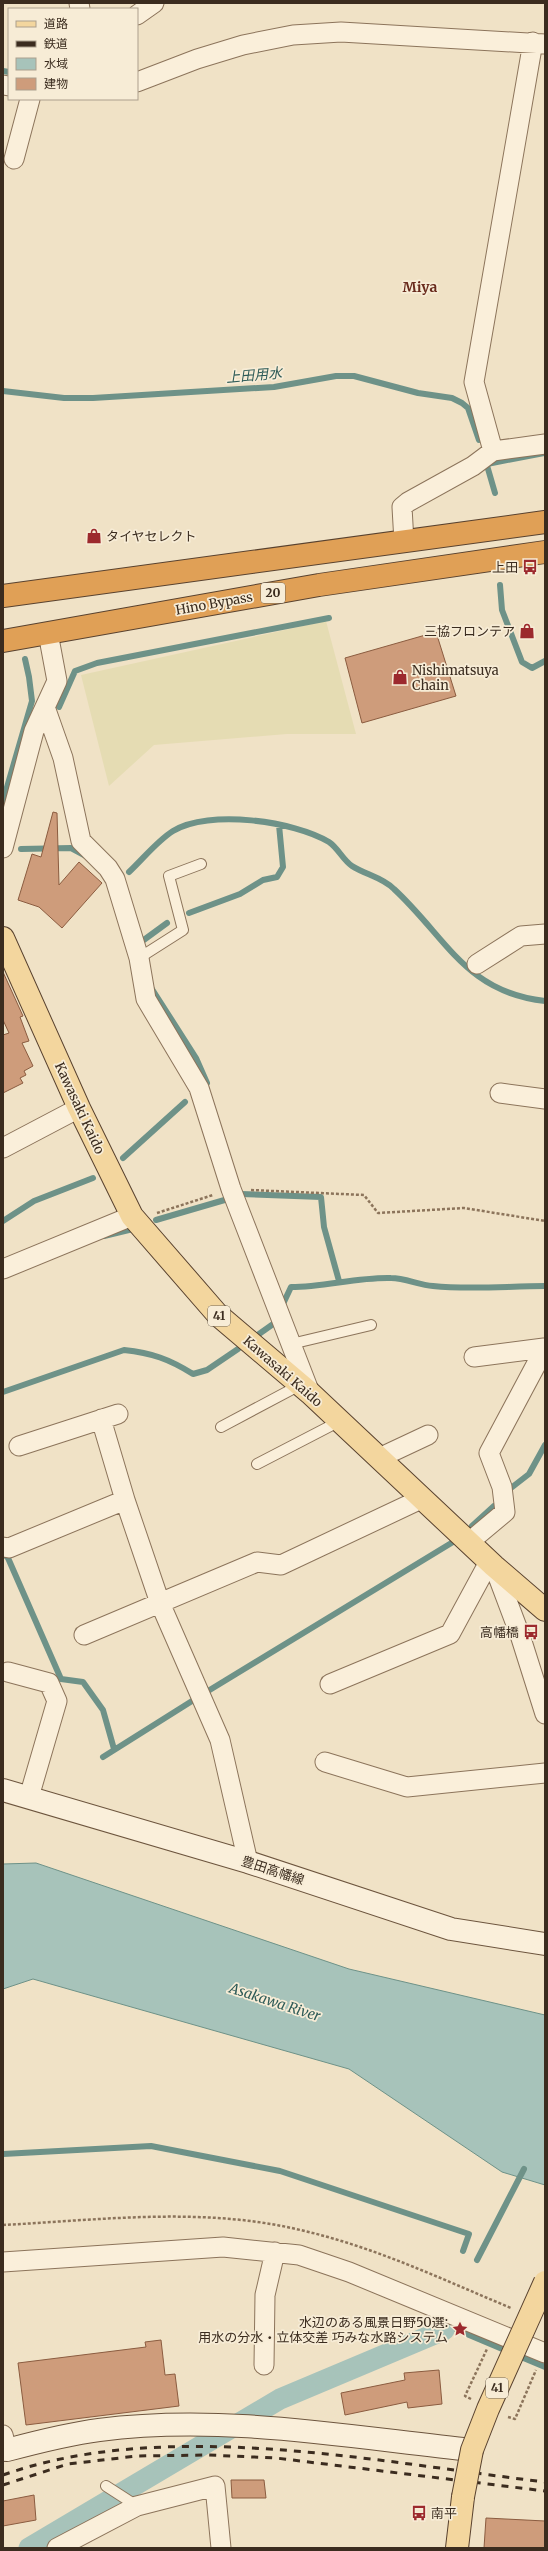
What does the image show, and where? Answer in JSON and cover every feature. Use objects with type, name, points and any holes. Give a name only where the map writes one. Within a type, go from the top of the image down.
[{"type":"highway","points":[[3,596],[545,522]]},
{"type":"highway","name":"Hino Bypass","points":[[3,641],[319,585],[545,552]]},
{"type":"main road","name":"Kawasaki Kaido","points":[[3,938],[79,1108],[132,1216],[218,1315],[305,1389],[379,1458],[421,1500],[491,1564],[545,1610]]},
{"type":"main road","name":"豊田高幡線","points":[[3,1790],[248,1862],[451,1928],[545,1944]]},
{"type":"main road","name":"41","points":[[457,2548],[463,2498],[472,2450],[488,2409],[545,2282]]},
{"type":"main road","points":[[4,2445],[98,2430],[170,2424],[233,2425],[326,2431],[472,2450]]},
{"type":"street","points":[[138,15],[154,3]]},
{"type":"street","points":[[138,82],[197,59],[243,45],[293,34],[341,32],[539,43],[474,382],[493,451]]},
{"type":"street","points":[[14,159],[30,100]]},
{"type":"street","points":[[404,542],[402,507],[472,466],[493,451],[545,444]]},
{"type":"street","points":[[3,848],[34,731],[57,681],[48,633]]},
{"type":"street","points":[[45,707],[62,758],[81,841],[108,868],[115,879],[139,958],[146,999],[199,1088],[231,1189],[291,1344],[305,1389]]},
{"type":"street","points":[[477,964],[521,936],[545,934]]},
{"type":"street","points":[[500,1093],[545,1099]]},
{"type":"street","points":[[3,1148],[79,1108]]},
{"type":"street","points":[[3,1269],[132,1216]]},
{"type":"street","points":[[474,1357],[545,1348]]},
{"type":"street","points":[[468,1543],[505,1512],[502,1487],[489,1453],[545,1348]]},
{"type":"street","points":[[19,1446],[109,1416],[125,1500],[160,1602],[220,1740],[248,1862]]},
{"type":"street","points":[[379,1458],[428,1435]]},
{"type":"street","points":[[3,1547],[9,1548],[125,1500]]},
{"type":"street","points":[[84,1636],[160,1602],[257,1562],[281,1565],[421,1500]]},
{"type":"street","points":[[330,1684],[450,1634],[491,1564]]},
{"type":"street","points":[[491,1564],[520,1635],[545,1714]]},
{"type":"street","points":[[8,1672],[48,1683],[57,1701],[30,1798]]},
{"type":"street","points":[[325,1762],[407,1787],[545,1773]]},
{"type":"street","points":[[3,2262],[188,2248],[223,2247],[299,2256],[330,2264],[545,2353]]},
{"type":"street","points":[[264,2365],[265,2295],[275,2252]]},
{"type":"street","points":[[57,2548],[132,2503],[215,2486],[221,2548]]},
{"type":"lane","points":[[139,958],[183,930],[170,876],[201,864]]},
{"type":"lane","points":[[291,1344],[371,1325]]},
{"type":"lane","points":[[220,1427],[305,1389]]},
{"type":"lane","points":[[257,1464],[340,1421]]},
{"type":"lane","points":[[106,2486],[132,2503]]},
{"type":"path","points":[[132,1216],[162,1212],[231,1189],[364,1195],[378,1213],[464,1208],[545,1221]]},
{"type":"shaded area","points":[[326,621],[356,734],[287,734],[154,745],[109,786],[81,675]]},
{"type":"water","name":"Asakawa River","points":[[36,1863],[349,1969],[545,2015],[545,2185],[502,2172],[349,2069],[33,1979],[3,1989],[3,1864]]},
{"type":"building","name":"Nishimatsuya Chain","points":[[436,632],[456,696],[362,723],[345,658]]},
{"type":"building","points":[[53,812],[57,813],[59,885],[79,862],[102,883],[62,928],[39,907],[18,900],[32,854],[41,857]]},
{"type":"building","points":[[3,972],[23,1016],[20,1017],[29,1041],[22,1043],[33,1066],[24,1071],[26,1075],[20,1078],[23,1083],[3,1093],[3,1035],[9,1033],[3,1020]]},
{"type":"building","points":[[161,2340],[165,2375],[175,2374],[179,2406],[26,2425],[18,2363],[146,2347],[145,2342]]},
{"type":"building","points":[[439,2370],[442,2404],[408,2408],[407,2402],[345,2415],[341,2393],[405,2380],[404,2373]]},
{"type":"building","points":[[231,2480],[264,2480],[266,2498],[232,2498]]},
{"type":"building","points":[[34,2495],[36,2520],[3,2526],[3,2501]]},
{"type":"building","points":[[486,2518],[545,2521],[545,2548],[484,2548]]},
{"type":"waterway","points":[[3,71],[8,72]]},
{"type":"waterway","name":"上田用水","points":[[3,391],[64,398],[93,398],[274,387],[336,376],[354,376],[418,393],[452,398],[462,403],[468,408],[479,440]]},
{"type":"waterway","points":[[487,464],[544,453]]},
{"type":"waterway","name":"上田用水","points":[[486,462],[495,493]]},
{"type":"waterway","name":"上田用水","points":[[500,585],[502,610],[522,662],[532,668],[545,661]]},
{"type":"waterway","points":[[59,707],[75,671],[97,663],[329,618]]},
{"type":"waterway","name":"上田用水","points":[[3,801],[32,701],[25,659]]},
{"type":"waterway","points":[[129,872],[167,835],[189,824],[208,820],[229,819],[274,823],[295,828],[329,842],[352,866],[379,879],[394,889],[459,960],[476,975],[495,987],[518,996],[545,1001]]},
{"type":"waterway","points":[[189,913],[240,894],[263,880],[277,877],[283,867],[279,825]]},
{"type":"waterway","points":[[21,849],[71,848],[86,856]]},
{"type":"waterway","points":[[141,942],[167,923]]},
{"type":"waterway","points":[[150,986],[196,1058],[207,1083]]},
{"type":"waterway","points":[[123,1158],[185,1102]]},
{"type":"waterway","points":[[3,1221],[34,1201],[93,1178]]},
{"type":"waterway","points":[[241,1194],[321,1197],[324,1227],[339,1281]]},
{"type":"waterway","points":[[156,1220],[228,1199]]},
{"type":"waterway","points":[[104,1236],[133,1229]]},
{"type":"waterway","points":[[283,1304],[291,1287],[304,1287],[378,1278],[396,1278],[428,1285],[447,1287],[475,1288],[545,1286]]},
{"type":"waterway","points":[[259,1334],[276,1322]]},
{"type":"waterway","points":[[3,1392],[124,1350],[160,1358],[176,1364],[193,1374],[207,1370],[238,1349]]},
{"type":"waterway","points":[[511,1488],[529,1474],[545,1445]]},
{"type":"waterway","points":[[472,1526],[494,1506]]},
{"type":"waterway","points":[[208,1691],[453,1542]]},
{"type":"waterway","points":[[3,1553],[8,1558],[61,1679],[83,1682],[103,1710],[114,1749]]},
{"type":"waterway","points":[[103,1757],[192,1701]]},
{"type":"waterway","points":[[3,2154],[151,2146],[280,2171],[469,2234],[463,2251]]},
{"type":"waterway","points":[[477,2260],[524,2169]]},
{"type":"waterway","points":[[369,2362],[432,2327],[437,2317]]},
{"type":"waterway","points":[[436,2321],[545,2367]]},
{"type":"waterway","points":[[29,2548],[280,2399],[444,2330]]},
{"type":"railway","points":[[3,2475],[66,2458],[133,2449],[202,2446],[272,2449],[342,2456],[545,2482]]},
{"type":"railway","points":[[3,2485],[68,2464],[137,2456],[209,2455],[276,2458],[545,2491]]},
{"type":"place","name":"タイヤセレクト","points":[[94,536]]},
{"type":"place","name":"上田","points":[[530,567]]},
{"type":"place","name":"三協フロンテア","points":[[527,631]]},
{"type":"place","name":"Nishimatsuya Chain","points":[[400,677]]},
{"type":"place","name":"高幡橋","points":[[531,1632]]},
{"type":"place","name":"水辺のある風景日野50選: 用水の分水・立体交差 巧みな水路システム","points":[[460,2329]]},
{"type":"place","name":"南平","points":[[419,2513]]},
{"type":"district","name":"Miya","points":[[420,287]]}]
